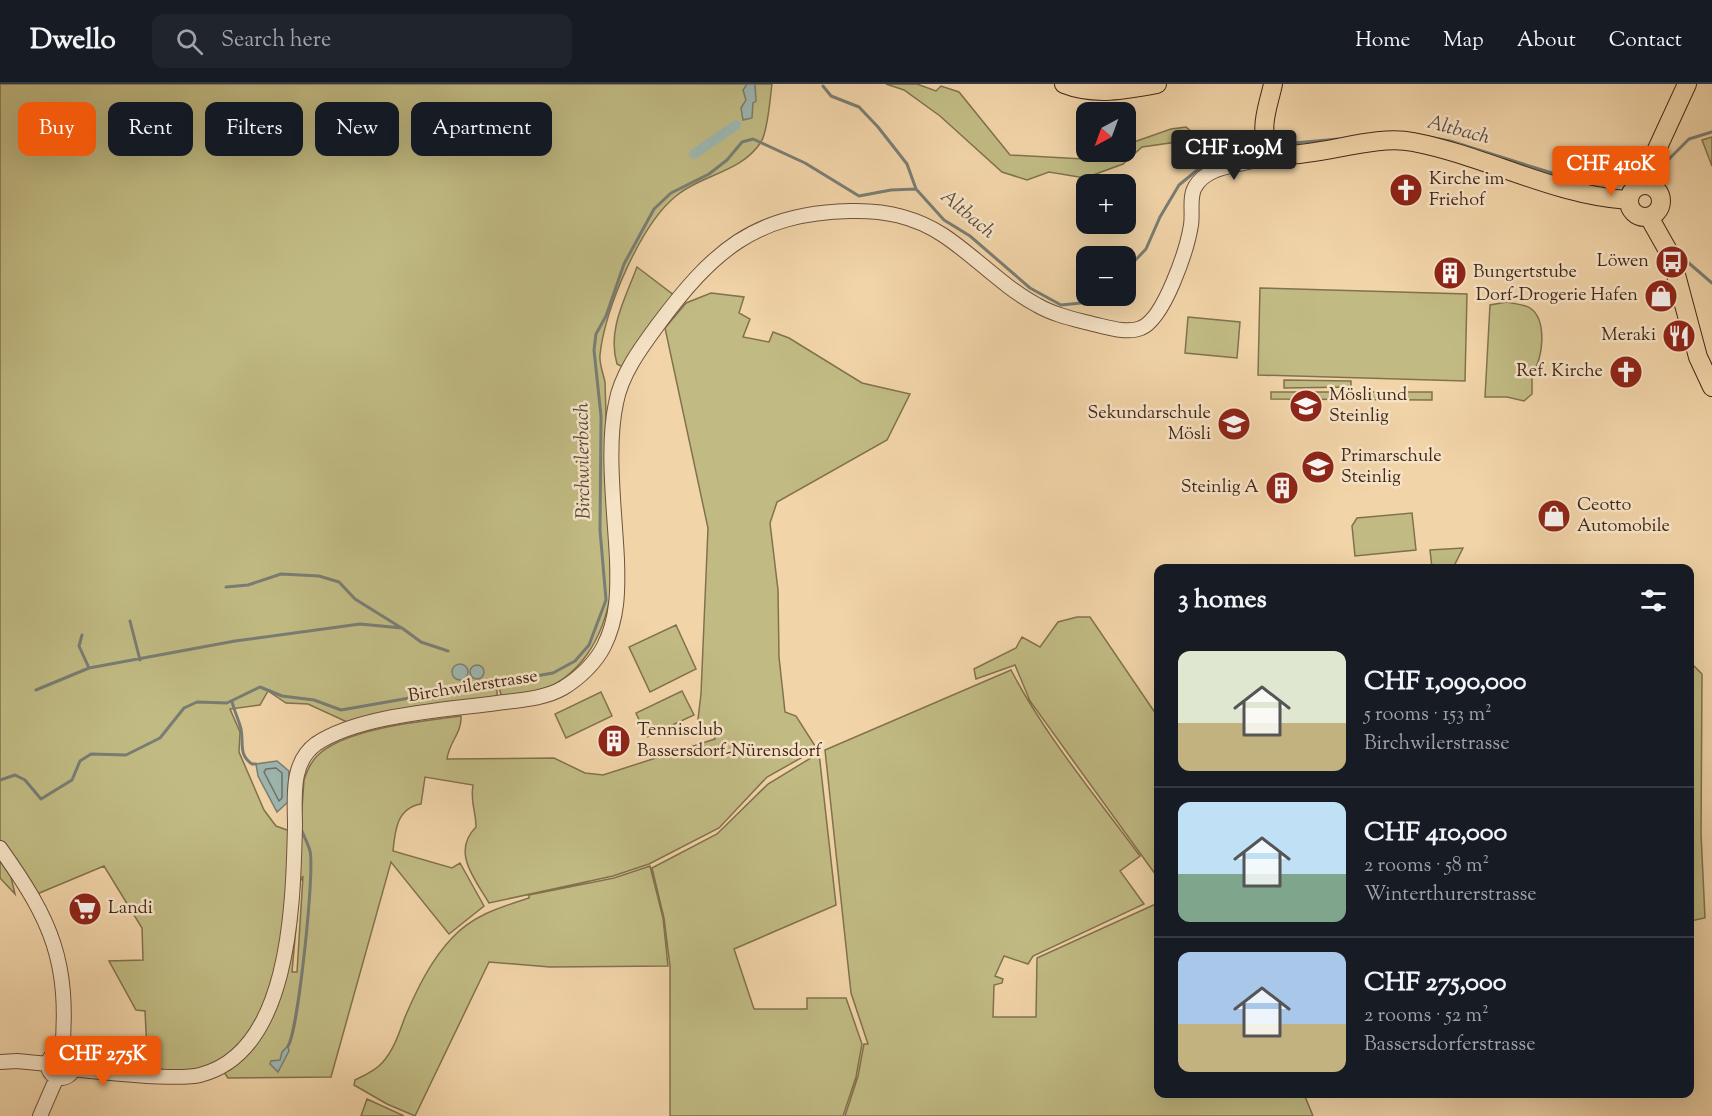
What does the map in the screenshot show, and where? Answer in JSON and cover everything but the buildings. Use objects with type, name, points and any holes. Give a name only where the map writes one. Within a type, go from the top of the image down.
[{"type":"main road","points":[[1064,84],[1077,89],[1103,91],[1156,84]]},
{"type":"main road","points":[[1273,84],[1263,129],[1267,145],[1273,151],[1289,155],[1384,142],[1413,142],[1577,192],[1629,200]]},
{"type":"main road","points":[[1647,185],[1652,160],[1687,84]]},
{"type":"main road","points":[[1647,185],[1656,189],[1661,199],[1657,212],[1649,217],[1634,214],[1629,200],[1636,188],[1647,185]]},
{"type":"main road","points":[[1649,217],[1671,256],[1698,357],[1712,387]]},
{"type":"street","name":"Birchwilerstrasse","points":[[73,1069],[194,1076],[222,1066],[253,1039],[273,994],[290,921],[296,779],[305,755],[331,736],[390,718],[548,694],[577,678],[598,656],[612,627],[616,610],[613,429],[616,400],[624,379],[658,325],[699,276],[725,250],[776,220],[819,212],[867,210],[900,215],[944,235],[1038,306],[1090,323],[1117,329],[1138,329],[1152,322],[1165,303],[1192,222],[1193,191],[1196,184],[1217,170],[1262,159],[1273,151]]},
{"type":"street","points":[[0,848],[33,896],[55,943],[64,991],[62,1053]]},
{"type":"street","points":[[62,1053],[73,1060],[73,1069],[67,1077],[57,1077],[50,1072],[48,1064],[55,1054],[62,1053]]},
{"type":"street","points":[[0,1062],[17,1060],[48,1064]]},
{"type":"street","points":[[40,1116],[57,1077]]},
{"type":"shaded area","points":[[0,84],[772,84],[767,123],[761,142],[743,160],[686,189],[663,209],[650,226],[626,269],[609,315],[600,358],[605,382],[611,591],[608,608],[596,640],[577,667],[551,687],[530,695],[502,698],[497,680],[497,697],[347,722],[308,704],[286,703],[268,691],[260,705],[230,709],[240,732],[239,752],[264,810],[276,826],[290,831],[284,931],[277,967],[267,1001],[252,1031],[231,1055],[198,1071],[148,1070],[145,1011],[136,1010],[109,961],[143,960],[142,928],[104,866],[37,894],[0,840]]},
{"type":"shaded area","points":[[886,84],[917,84],[936,91],[941,86],[959,92],[1010,155],[1076,159],[1076,162],[1125,162],[1096,174],[1076,174],[1076,176],[1049,172],[1027,180],[1002,172],[940,116],[904,90]]},
{"type":"shaded area","points":[[1186,127],[1192,132],[1184,141],[1142,147],[1136,152],[1136,141],[1171,129]]},
{"type":"shaded area","points":[[1712,137],[1712,166],[1702,140]]},
{"type":"shaded area","points":[[637,267],[675,296],[623,367],[617,364],[614,339],[619,315]]},
{"type":"shaded area","points":[[1260,288],[1467,294],[1465,381],[1258,375]]},
{"type":"shaded area","points":[[711,293],[744,297],[739,313],[750,319],[743,337],[769,342],[773,332],[789,338],[862,383],[910,394],[887,440],[777,502],[770,523],[778,590],[779,657],[785,712],[796,716],[817,749],[767,777],[719,828],[649,864],[613,876],[489,903],[472,875],[465,856],[469,836],[476,827],[472,797],[473,785],[425,777],[421,804],[413,806],[402,815],[396,828],[393,851],[452,868],[460,863],[484,906],[449,934],[391,862],[331,1077],[228,1078],[223,1071],[250,1050],[270,1019],[294,922],[304,780],[312,761],[329,746],[385,727],[461,716],[460,728],[447,759],[554,758],[585,773],[603,775],[715,739],[713,732],[696,736],[701,694],[708,528],[665,328],[686,303]],"holes":[[[303,876],[297,972],[292,972],[300,882]]]},
{"type":"shaded area","points":[[1507,302],[1530,308],[1539,321],[1541,330],[1541,349],[1532,373],[1532,394],[1524,401],[1507,397],[1485,397],[1490,305]]},
{"type":"shaded area","points":[[1188,317],[1240,322],[1237,358],[1185,353]]},
{"type":"shaded area","points":[[1284,380],[1351,381],[1351,387],[1284,388]]},
{"type":"shaded area","points":[[1271,392],[1432,392],[1432,400],[1271,399]]},
{"type":"shaded area","points":[[1412,513],[1416,550],[1355,556],[1352,526],[1357,518]]},
{"type":"shaded area","points":[[1463,548],[1455,564],[1432,564],[1430,550]]},
{"type":"shaded area","points":[[1077,617],[1090,617],[1154,711],[1154,872],[1030,701],[1015,665],[976,679],[974,669],[1016,648],[1022,637],[1040,647],[1058,622]]},
{"type":"shaded area","points":[[676,625],[696,669],[650,692],[629,647]]},
{"type":"shaded area","points":[[1694,666],[1702,674],[1701,834],[1705,918],[1694,920]]},
{"type":"shaded area","points":[[1011,670],[1055,742],[1140,856],[1120,871],[1144,904],[1033,956],[1028,964],[1004,956],[995,976],[1003,979],[1002,983],[994,985],[993,1017],[1036,1017],[1037,958],[1154,905],[1154,1098],[1306,1098],[1313,1116],[845,1116],[858,1076],[864,1044],[868,1044],[851,993],[825,750]]},
{"type":"shaded area","points":[[682,691],[694,715],[647,737],[636,713]]},
{"type":"shaded area","points":[[601,692],[612,716],[566,738],[555,714]]},
{"type":"shaded area","points":[[819,753],[836,905],[734,949],[754,1009],[807,1009],[807,998],[846,998],[862,1044],[856,1077],[843,1116],[670,1116],[670,966],[664,918],[652,868],[717,834],[768,784]]},
{"type":"shaded area","points":[[0,861],[11,877],[15,894],[0,878]]},
{"type":"shaded area","points":[[650,866],[663,918],[668,966],[550,967],[489,962],[415,1116],[387,1104],[354,1085],[355,1080],[370,1073],[390,1053],[414,996],[431,965],[452,938],[469,923],[488,913],[529,898],[529,895],[614,878]]},
{"type":"shaded area","points":[[367,1099],[404,1116],[361,1116]]},
{"type":"water","points":[[747,84],[755,84],[756,101],[753,103],[752,118],[743,120],[741,108],[746,100],[743,90]]},
{"type":"water","points":[[460,664],[466,666],[468,672],[466,678],[460,680],[454,678],[452,672],[454,666]]},
{"type":"water","points":[[474,665],[480,665],[484,672],[480,679],[474,679],[470,675],[470,669]]},
{"type":"water","points":[[277,761],[289,771],[288,802],[277,812],[258,776],[256,764]]},
{"type":"water","points":[[288,1046],[289,1051],[278,1072],[270,1064],[271,1061],[280,1060],[282,1052]]},
{"type":"waterway","name":"Altbach","points":[[823,86],[831,96],[859,107],[878,127],[907,164],[916,189],[944,220],[970,236],[1030,288],[1061,305],[1076,304]]},
{"type":"waterway","points":[[694,154],[736,125]]},
{"type":"waterway","points":[[1667,161],[1689,139],[1712,132]]},
{"type":"waterway","name":"Altbach","points":[[1413,134],[1450,141],[1552,173]]},
{"type":"waterway","name":"Birchwilerbach","points":[[0,780],[15,775],[25,780],[41,799],[72,780],[80,761],[91,754],[126,755],[160,738],[184,708],[197,702],[227,703],[260,687],[282,696],[314,700],[341,710],[553,673],[575,661],[589,645],[606,600],[600,530],[601,416],[594,350],[596,334],[606,316],[624,264],[654,209],[671,193],[709,174],[727,160],[742,142],[753,139],[805,163],[859,196],[891,190],[916,189]]},
{"type":"waterway","name":"Altbach","points":[[1283,144],[1338,139]]},
{"type":"waterway","name":"Altbach","points":[[1136,259],[1146,249],[1160,217],[1179,185],[1207,162],[1255,148]]},
{"type":"waterway","name":"Altbach","points":[[1683,258],[1712,283]]},
{"type":"waterway","points":[[226,587],[248,585],[281,574],[319,576],[339,582],[355,599],[400,627]]},
{"type":"waterway","points":[[130,621],[140,660]]},
{"type":"waterway","points":[[36,690],[89,668],[235,641],[360,624],[402,628],[421,642],[448,651]]},
{"type":"waterway","points":[[82,635],[79,646],[89,668]]},
{"type":"waterway","points":[[232,701],[241,729],[243,752],[252,764],[256,764]]},
{"type":"waterway","points":[[288,1046],[301,983],[310,888],[310,851],[301,829]]},
{"type":"place","name":"Kirche im Friehof","points":[[1406,190]]},
{"type":"place","name":"Löwen","points":[[1672,262]]},
{"type":"place","name":"Bungertstube","points":[[1450,273]]},
{"type":"place","name":"Dorf-Drogerie Hafen","points":[[1661,296]]},
{"type":"place","name":"Meraki","points":[[1679,336]]},
{"type":"place","name":"Ref. Kirche","points":[[1626,372]]},
{"type":"place","name":"Mösli und Steinlig","points":[[1306,406]]},
{"type":"place","name":"Sekundarschule Mösli","points":[[1234,424]]},
{"type":"place","name":"Primarschule Steinlig","points":[[1318,467]]},
{"type":"place","name":"Steinlig A","points":[[1282,488]]},
{"type":"place","name":"Ceotto Automobile","points":[[1554,516]]},
{"type":"place","name":"Tennisclub Bassersdorf-Nürensdorf","points":[[614,741]]},
{"type":"place","name":"Landi","points":[[85,909]]}]
